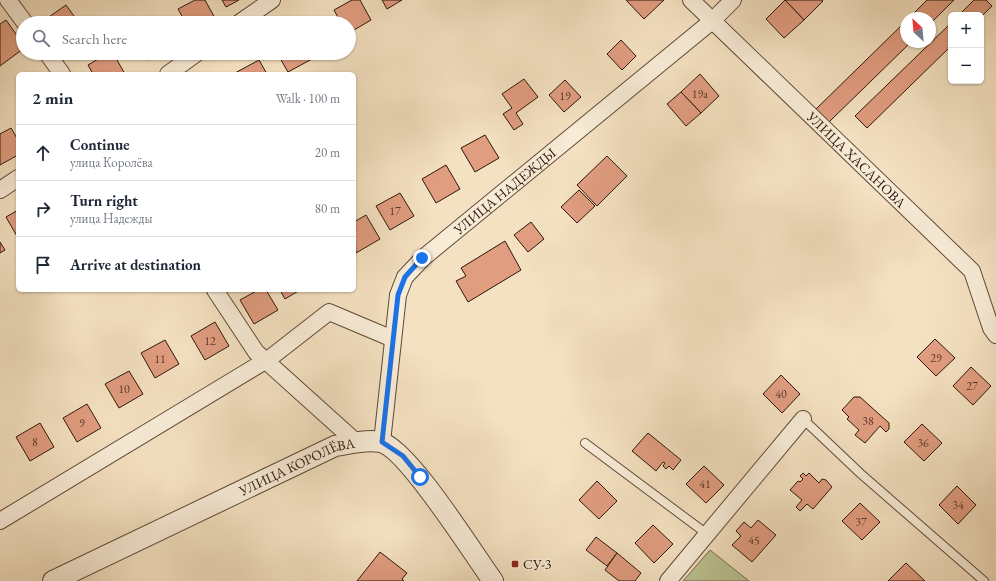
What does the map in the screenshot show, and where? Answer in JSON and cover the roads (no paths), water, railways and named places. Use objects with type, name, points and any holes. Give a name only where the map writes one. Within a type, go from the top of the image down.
[{"type":"street","points":[[8,0],[20,16]]},
{"type":"street","points":[[250,16],[272,0]]},
{"type":"street","name":"УЛИЦА ХАСАНОВА","points":[[691,0],[712,22],[972,271],[991,328],[996,335]]},
{"type":"street","name":"УЛИЦА НАДЕЖДЫ","points":[[382,442],[398,295],[405,277],[422,258],[712,22],[733,0]]},
{"type":"street","points":[[52,60],[61,72]]},
{"type":"street","points":[[171,72],[187,60]]},
{"type":"street","points":[[0,190],[16,179]]},
{"type":"street","points":[[216,292],[256,352],[356,442]]},
{"type":"street","points":[[0,521],[265,360],[329,312],[393,339]]},
{"type":"street","points":[[668,581],[803,419]]},
{"type":"street","name":"УЛИЦА КОРОЛЁВА","points":[[53,581],[335,446],[356,442],[382,442]]},
{"type":"street","points":[[382,442],[403,456],[420,477],[492,581]]},
{"type":"lane","points":[[803,419],[861,474],[984,581]]},
{"type":"lane","points":[[585,442],[707,534]]},
{"type":"place","name":"СУ-3","points":[[515,564]]}]
